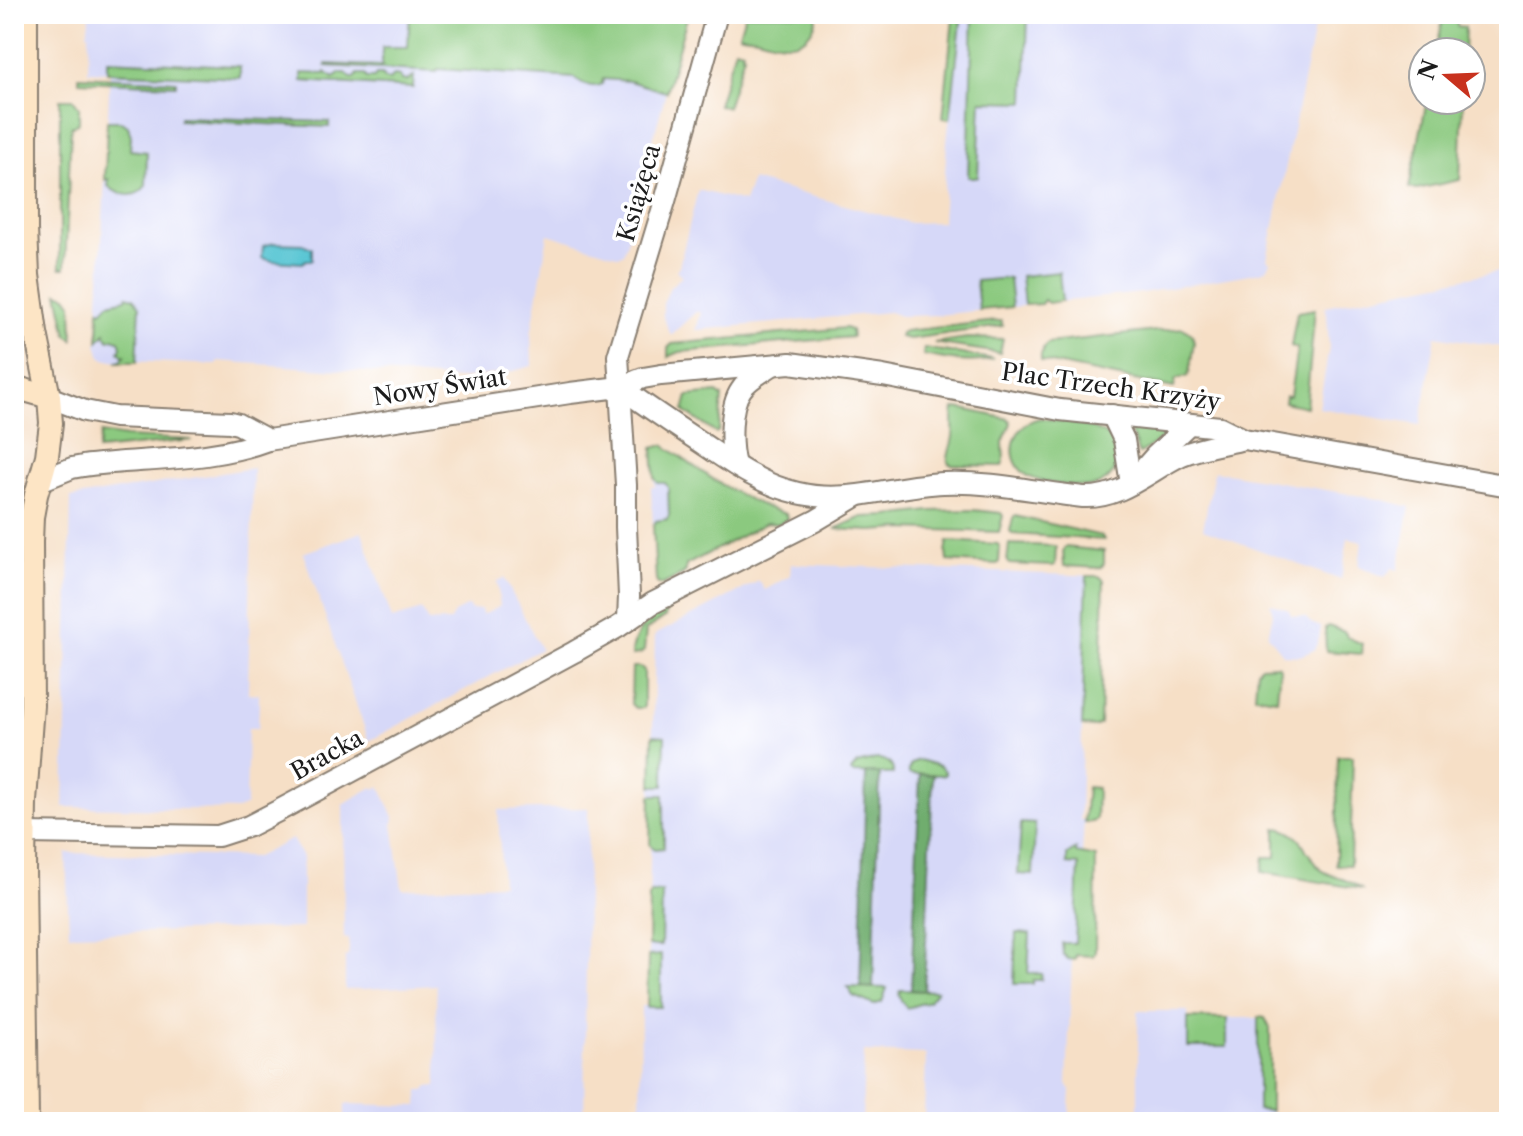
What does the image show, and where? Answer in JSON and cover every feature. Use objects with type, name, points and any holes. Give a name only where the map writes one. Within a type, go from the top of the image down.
[{"type":"main road","points":[[26,14],[28,275],[49,397],[51,434],[32,517],[31,542],[32,705],[25,833],[27,1122]]},
{"type":"main road","points":[[14,387],[49,397]]},
{"type":"main road","points":[[16,492],[40,481]]},
{"type":"street","name":"Książęca","points":[[620,387],[620,350],[717,14]]},
{"type":"street","points":[[735,465],[731,452],[737,397],[746,384],[776,363]]},
{"type":"street","name":"Plac Trzech Krzyży","points":[[620,387],[651,376],[790,363],[844,369],[1060,410],[1220,427],[1244,439]]},
{"type":"street","points":[[620,387],[626,485],[628,620]]},
{"type":"street","name":"Plac Trzech Krzyży","points":[[620,387],[758,479],[796,493],[825,497],[959,483],[991,484],[1090,498],[1131,484],[1187,453],[1244,439]]},
{"type":"street","name":"Nowy Świat","points":[[40,481],[83,466],[207,455],[243,449],[268,440],[620,387]]},
{"type":"street","points":[[49,397],[85,411],[115,417],[230,422],[268,440]]},
{"type":"street","points":[[1112,415],[1124,440],[1131,484]]},
{"type":"street","points":[[1131,484],[1189,424]]},
{"type":"street","points":[[1244,439],[1509,486]]},
{"type":"street","name":"Plac Trzech Krzyży","points":[[628,620],[653,603],[815,521],[857,496]]},
{"type":"street","name":"Bracka","points":[[25,833],[218,836],[249,826],[562,659],[628,620]]},
{"type":"shaded area","points":[[90,14],[410,14],[408,47],[478,71],[629,81],[666,92],[641,183],[645,186],[623,254],[620,256],[548,234],[531,335],[532,366],[510,372],[460,379],[218,361],[217,365],[107,360],[101,357],[97,344],[110,72],[88,71]]},
{"type":"shaded area","points":[[962,14],[1317,14],[1267,259],[1270,262],[1266,269],[1141,293],[1048,303],[1044,300],[1041,304],[938,315],[900,316],[889,312],[696,330],[701,313],[697,311],[671,335],[663,317],[663,304],[670,287],[682,276],[676,270],[698,190],[744,202],[752,180],[911,223],[942,222],[947,141]]},
{"type":"shaded area","points":[[1509,269],[1509,348],[1436,336],[1420,425],[1319,408],[1329,348],[1325,306]]},
{"type":"shaded area","points":[[253,468],[248,693],[259,694],[259,704],[258,728],[248,728],[246,805],[238,810],[64,807],[71,498]]},
{"type":"shaded area","points":[[1214,471],[1410,507],[1398,570],[1392,568],[1385,577],[1359,566],[1362,542],[1348,538],[1341,580],[1203,529]]},
{"type":"shaded area","points":[[654,478],[668,487],[669,515],[666,520],[654,522],[653,526],[651,487],[655,487]]},
{"type":"shaded area","points":[[362,532],[392,619],[422,610],[428,622],[450,621],[454,613],[468,606],[471,610],[481,609],[482,614],[487,613],[500,606],[497,581],[504,578],[541,649],[369,741],[303,553]]},
{"type":"shaded area","points":[[791,564],[1099,576],[1104,580],[1100,724],[1095,727],[1082,726],[1082,854],[1076,853],[1067,863],[1079,864],[1075,943],[1062,943],[1068,959],[1072,960],[1067,1084],[1071,1090],[1069,1122],[924,1122],[926,1054],[864,1052],[862,1122],[640,1122],[641,1006],[647,1006],[655,635],[759,581],[765,590],[790,576]]},
{"type":"shaded area","points":[[1270,603],[1321,627],[1314,650],[1300,656],[1284,655],[1268,635],[1273,614]]},
{"type":"shaded area","points":[[380,786],[394,817],[402,889],[502,884],[498,810],[588,808],[584,1122],[345,1122],[345,1104],[418,1106],[419,1090],[437,1086],[436,985],[345,990],[345,957],[349,948],[348,939],[344,938],[343,804]]},
{"type":"shaded area","points":[[292,839],[302,856],[302,928],[69,934],[66,853],[256,857]]},
{"type":"shaded area","points":[[1138,1011],[1188,1011],[1188,1018],[1265,1018],[1270,1028],[1270,1122],[1138,1122]]},
{"type":"green space","points":[[410,14],[688,14],[666,92],[629,81],[603,79],[602,84],[591,86],[575,78],[326,66],[382,66],[382,47],[408,47]]},
{"type":"green space","points":[[745,14],[818,14],[809,34],[802,40],[787,43],[739,34]]},
{"type":"green space","points":[[962,14],[950,119],[943,118],[953,18]]},
{"type":"green space","points":[[973,14],[1028,14],[1025,102],[981,101],[978,177],[968,177]]},
{"type":"green space","points":[[1444,14],[1457,14],[1457,26],[1465,27],[1465,36],[1439,36]]},
{"type":"green space","points":[[735,48],[743,50],[744,55],[727,107],[718,105]]},
{"type":"green space","points":[[107,60],[237,66],[240,67],[240,78],[107,72]]},
{"type":"green space","points":[[326,72],[333,78],[346,73],[351,78],[364,74],[367,78],[382,75],[389,80],[394,75],[407,81],[414,76],[413,88],[302,81],[302,73]]},
{"type":"green space","points":[[79,76],[176,81],[176,85],[79,81]]},
{"type":"green space","points":[[60,99],[73,99],[79,107],[79,122],[71,127],[65,268],[60,268]]},
{"type":"green space","points":[[1424,116],[1462,116],[1460,180],[1409,188]]},
{"type":"green space","points":[[179,117],[329,122],[329,127],[179,120]]},
{"type":"green space","points":[[107,121],[119,121],[128,126],[130,150],[147,152],[146,185],[133,195],[117,192],[108,186],[109,179],[105,180]]},
{"type":"green space","points":[[1059,272],[1062,301],[1048,303],[1044,300],[1041,304],[1024,305],[1021,276]]},
{"type":"green space","points":[[1009,278],[1012,307],[979,310],[976,281]]},
{"type":"green space","points":[[58,293],[67,296],[72,303],[73,339],[67,335]]},
{"type":"green space","points":[[127,296],[134,298],[140,306],[137,362],[116,362],[126,355],[119,351],[119,340],[109,340],[104,334],[106,331],[98,341],[99,309],[102,311],[109,303],[126,299]]},
{"type":"green space","points":[[1315,309],[1306,407],[1284,402],[1285,396],[1290,396],[1297,348],[1291,346],[1297,312]]},
{"type":"green space","points":[[1001,321],[1003,326],[909,339],[900,337],[905,331]]},
{"type":"green space","points":[[845,328],[851,330],[852,337],[680,352],[668,357],[668,348],[672,344]]},
{"type":"green space","points":[[1183,328],[1192,334],[1194,342],[1189,374],[1176,379],[1174,388],[1041,361],[1042,351],[1048,343]]},
{"type":"green space","points":[[967,338],[1003,339],[1000,353],[934,343]]},
{"type":"green space","points":[[924,348],[993,359],[949,360],[923,355]]},
{"type":"green space","points":[[717,393],[722,397],[719,430],[716,433],[684,411],[688,396]]},
{"type":"green space","points":[[958,408],[1009,419],[1011,423],[1003,442],[1003,466],[948,463],[953,412]]},
{"type":"green space","points":[[1041,418],[1085,426],[1107,436],[1114,443],[1118,460],[1111,476],[1096,486],[1086,487],[1045,482],[1025,474],[1014,458],[1015,441],[1024,426]]},
{"type":"green space","points":[[1129,428],[1167,431],[1168,432],[1139,454]]},
{"type":"green space","points":[[101,433],[126,437],[192,440],[98,450]]},
{"type":"green space","points":[[664,445],[722,485],[753,502],[786,514],[787,519],[779,524],[766,523],[686,565],[683,574],[662,585],[658,584],[653,526],[656,521],[667,519],[669,515],[668,487],[655,479],[653,448]]},
{"type":"green space","points":[[973,510],[1001,513],[999,532],[835,529],[862,517]]},
{"type":"green space","points":[[1015,516],[1102,536],[1104,540],[1012,534],[1010,531]]},
{"type":"green space","points":[[948,541],[998,544],[999,562],[947,561]]},
{"type":"green space","points":[[1009,544],[1054,546],[1055,565],[1009,564]]},
{"type":"green space","points":[[1065,547],[1104,551],[1104,564],[1100,568],[1064,566]]},
{"type":"green space","points":[[1087,576],[1099,576],[1104,580],[1100,724],[1095,727],[1082,726]]},
{"type":"green space","points":[[664,607],[665,617],[646,630],[644,651],[632,655],[638,633],[646,622],[650,622],[648,618]]},
{"type":"green space","points":[[1328,626],[1345,632],[1347,637],[1362,644],[1362,654],[1326,651],[1325,628]]},
{"type":"green space","points":[[1278,665],[1277,699],[1255,696],[1257,670],[1261,666]]},
{"type":"green space","points":[[632,667],[640,667],[644,671],[644,708],[635,708],[631,704]]},
{"type":"green space","points":[[653,735],[665,736],[664,786],[652,786]]},
{"type":"green space","points":[[1338,756],[1353,756],[1350,865],[1336,865]]},
{"type":"green space","points":[[877,759],[889,763],[893,774],[852,773],[857,764]]},
{"type":"green space","points":[[919,760],[940,766],[945,775],[909,774],[911,765]]},
{"type":"green space","points":[[866,773],[880,774],[873,988],[860,987]]},
{"type":"green space","points":[[920,774],[933,775],[924,991],[911,990]]},
{"type":"green space","points":[[1087,787],[1097,788],[1096,819],[1092,822],[1084,822]]},
{"type":"green space","points":[[651,795],[664,795],[664,848],[655,849],[650,845]]},
{"type":"green space","points":[[1021,823],[1035,824],[1033,875],[1018,874]]},
{"type":"green space","points":[[1276,828],[1286,830],[1299,839],[1319,868],[1361,889],[1262,872],[1264,857],[1276,857]]},
{"type":"green space","points":[[1076,849],[1076,853],[1096,857],[1095,952],[1093,956],[1076,955],[1075,960],[1063,954],[1062,943],[1075,943],[1079,865],[1067,864],[1067,855]]},
{"type":"green space","points":[[662,892],[661,946],[648,946],[649,896]]},
{"type":"green space","points":[[1016,933],[1030,934],[1028,973],[1042,974],[1041,980],[1033,980],[1033,984],[1014,984]]},
{"type":"green space","points":[[661,955],[661,1007],[647,1007],[648,956]]},
{"type":"green space","points":[[848,987],[887,988],[882,1002],[874,1005],[853,996]]},
{"type":"green space","points":[[900,990],[937,991],[929,1001],[907,1008],[900,997]]},
{"type":"green space","points":[[1258,1017],[1265,1018],[1270,1028],[1270,1111],[1258,1110]]},
{"type":"green space","points":[[1188,1018],[1227,1019],[1227,1047],[1188,1047]]},
{"type":"water","points":[[274,243],[302,244],[312,248],[312,260],[302,263],[262,258],[263,246]]}]
